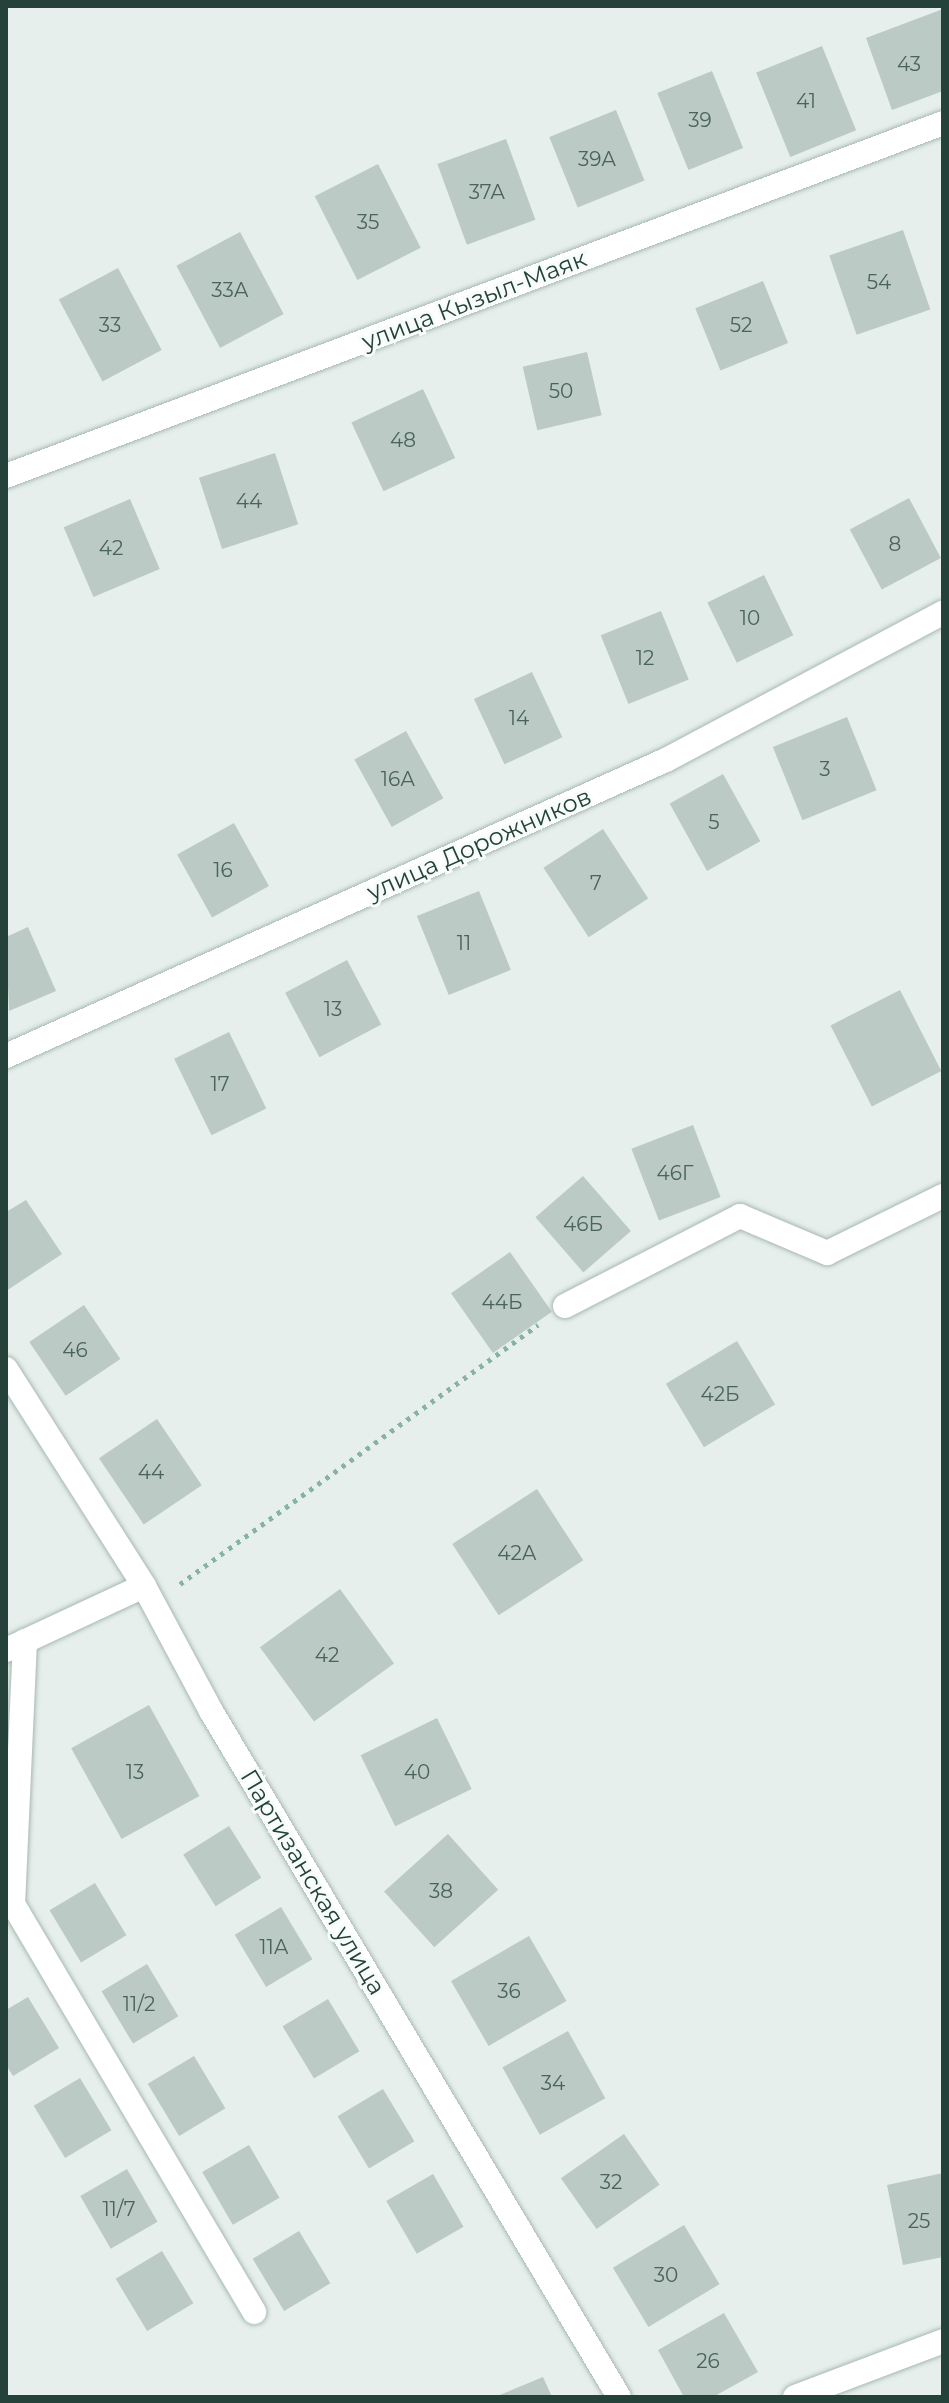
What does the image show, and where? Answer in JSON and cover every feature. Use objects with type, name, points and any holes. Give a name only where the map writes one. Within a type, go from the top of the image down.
[{"type":"street","name":"улица Кызыл-Маяк","points":[[6,476],[943,123]]},
{"type":"street","name":"улица Дорожников","points":[[6,1056],[666,760],[943,613]]},
{"type":"street","points":[[565,1306],[740,1216],[827,1253],[943,1196]]},
{"type":"street","name":"Партизанская улица","points":[[6,1369],[149,1595],[619,2397]]},
{"type":"street","points":[[149,1595],[16,1645],[10,1908],[254,2312]]},
{"type":"street","points":[[795,2397],[943,2341]]},
{"type":"path","points":[[149,1595],[565,1306]]},
{"type":"building","points":[[943,9],[943,91],[892,110],[866,38]]},
{"type":"building","points":[[822,46],[856,130],[790,157],[756,73]]},
{"type":"building","points":[[712,71],[743,148],[688,170],[657,93]]},
{"type":"building","points":[[616,110],[644,180],[578,207],[549,137]]},
{"type":"building","points":[[506,139],[535,220],[467,245],[437,164]]},
{"type":"building","points":[[378,164],[421,248],[357,280],[315,196]]},
{"type":"building","points":[[903,230],[930,309],[857,335],[829,255]]},
{"type":"building","points":[[240,232],[284,314],[220,348],[176,266]]},
{"type":"building","points":[[118,268],[162,350],[103,382],[59,299]]},
{"type":"building","points":[[763,281],[788,343],[720,370],[695,308]]},
{"type":"building","points":[[587,352],[602,415],[537,430],[523,367]]},
{"type":"building","points":[[423,389],[455,458],[384,491],[351,422]]},
{"type":"building","points":[[275,453],[298,524],[222,549],[199,478]]},
{"type":"building","points":[[909,498],[941,558],[882,589],[850,529]]},
{"type":"building","points":[[130,499],[160,569],[93,597],[64,527]]},
{"type":"building","points":[[764,575],[793,635],[737,663],[707,603]]},
{"type":"building","points":[[661,611],[689,680],[628,704],[601,635]]},
{"type":"building","points":[[532,672],[562,737],[504,764],[474,699]]},
{"type":"building","points":[[847,717],[877,790],[802,820],[773,747]]},
{"type":"building","points":[[406,731],[443,798],[392,827],[354,760]]},
{"type":"building","points":[[723,774],[760,841],[707,871],[670,804]]},
{"type":"building","points":[[234,823],[269,886],[212,917],[177,855]]},
{"type":"building","points":[[603,829],[648,899],[589,937],[543,868]]},
{"type":"building","points":[[479,891],[511,970],[449,995],[417,916]]},
{"type":"building","points":[[28,927],[56,991],[9,1011],[6,937]]},
{"type":"building","points":[[347,960],[381,1024],[319,1057],[285,993]]},
{"type":"building","points":[[900,990],[941,1071],[872,1106],[831,1025]]},
{"type":"building","points":[[229,1032],[266,1108],[211,1135],[174,1059]]},
{"type":"building","points":[[693,1125],[721,1197],[659,1221],[631,1149]]},
{"type":"building","points":[[583,1176],[631,1231],[583,1272],[535,1217]]},
{"type":"building","points":[[26,1200],[62,1254],[6,1291],[6,1212]]},
{"type":"building","points":[[510,1252],[552,1312],[493,1353],[451,1293]]},
{"type":"building","points":[[84,1305],[120,1359],[66,1396],[29,1342]]},
{"type":"building","points":[[737,1341],[775,1404],[704,1447],[666,1384]]},
{"type":"building","points":[[157,1419],[202,1485],[144,1524],[99,1458]]},
{"type":"building","points":[[537,1489],[583,1560],[499,1615],[452,1544]]},
{"type":"building","points":[[340,1589],[394,1663],[314,1722],[260,1647]]},
{"type":"building","points":[[149,1705],[199,1796],[122,1839],[71,1748]]},
{"type":"building","points":[[437,1718],[472,1789],[395,1826],[361,1755]]},
{"type":"building","points":[[229,1826],[261,1878],[216,1906],[183,1855]]},
{"type":"building","points":[[448,1834],[498,1890],[434,1947],[384,1892]]},
{"type":"building","points":[[95,1883],[126,1935],[81,1963],[50,1910]]},
{"type":"building","points":[[281,1907],[312,1959],[266,1987],[235,1935]]},
{"type":"building","points":[[529,1936],[566,2001],[489,2046],[451,1981]]},
{"type":"building","points":[[147,1964],[178,2016],[133,2044],[102,1991]]},
{"type":"building","points":[[28,1997],[59,2048],[13,2076],[6,2065],[6,2010]]},
{"type":"building","points":[[328,1999],[359,2051],[314,2079],[283,2026]]},
{"type":"building","points":[[568,2031],[605,2098],[540,2135],[502,2067]]},
{"type":"building","points":[[194,2056],[225,2108],[179,2136],[148,2084]]},
{"type":"building","points":[[80,2078],[111,2130],[65,2158],[34,2106]]},
{"type":"building","points":[[383,2089],[414,2141],[369,2169],[338,2116]]},
{"type":"building","points":[[624,2134],[660,2185],[596,2229],[561,2178]]},
{"type":"building","points":[[249,2145],[280,2198],[233,2225],[202,2172]]},
{"type":"building","points":[[127,2169],[158,2222],[111,2249],[80,2196]]},
{"type":"building","points":[[943,2173],[943,2257],[903,2265],[887,2185]]},
{"type":"building","points":[[433,2174],[463,2227],[417,2254],[386,2201]]},
{"type":"building","points":[[684,2225],[720,2284],[648,2327],[613,2268]]},
{"type":"building","points":[[299,2231],[330,2283],[284,2311],[253,2259]]},
{"type":"building","points":[[162,2251],[193,2303],[147,2331],[116,2279]]},
{"type":"building","points":[[724,2313],[758,2372],[713,2397],[684,2397],[658,2350]]},
{"type":"building","points":[[543,2377],[552,2397],[495,2397]]}]
